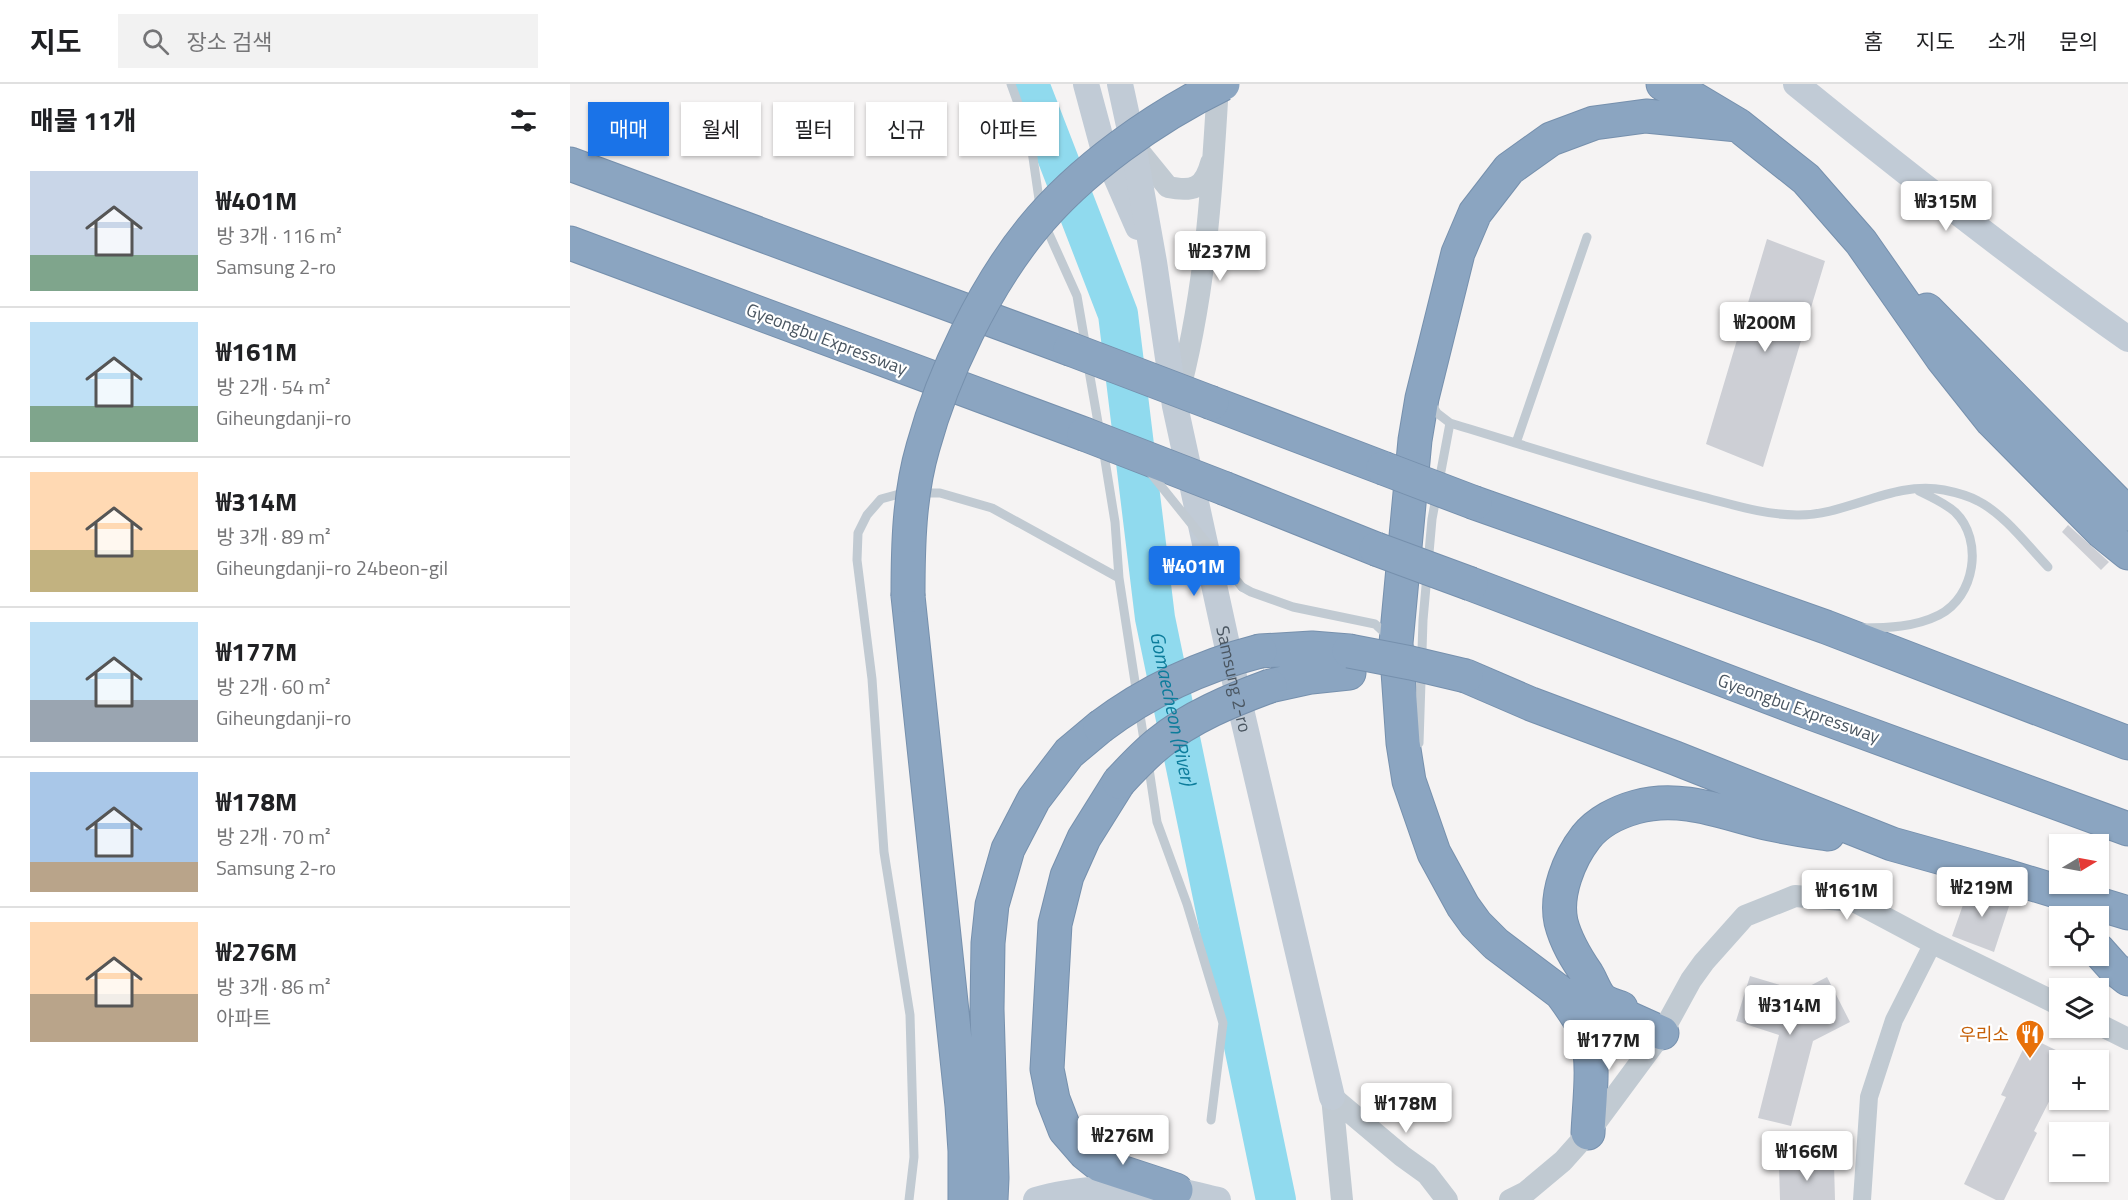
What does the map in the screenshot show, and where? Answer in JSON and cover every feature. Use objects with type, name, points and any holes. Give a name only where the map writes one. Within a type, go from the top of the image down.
[{"type":"highway","points":[[978,1191],[962,1106],[908,596],[912,503],[922,449],[937,400],[961,347],[994,283],[1033,229],[1078,182],[1145,129],[1220,84]]},
{"type":"highway","points":[[1663,84],[1691,96],[1738,125],[1806,179],[1861,242],[2128,514]]},
{"type":"highway","points":[[1662,1033],[1622,1015],[1561,993],[1496,944],[1476,924],[1463,906],[1434,853],[1409,781],[1403,743],[1396,643],[1426,429],[1425,383],[1458,253],[1475,213],[1509,169],[1551,140],[1594,123],[1646,116],[1738,125]]},
{"type":"highway","points":[[570,164],[1070,348],[1475,503],[1826,627],[2128,743]]},
{"type":"highway","points":[[1861,242],[1942,358],[1992,421],[2102,532],[2128,553]]},
{"type":"highway","name":"Gyeongbu Expressway","points":[[572,244],[1084,434],[1376,549],[1800,709],[2128,829]]},
{"type":"highway","points":[[978,1191],[988,943],[992,905],[1008,849],[1034,799],[1068,753],[1140,698],[1208,667],[1260,651],[1312,648],[1349,662],[1411,663],[1531,704],[1675,758],[1892,844],[2128,913]]},
{"type":"highway","points":[[1176,1190],[1100,1165],[1085,1153],[1065,1130],[1053,1099],[1047,1069],[1055,924],[1067,876],[1084,837],[1119,782],[1160,742],[1236,699],[1269,686],[1311,677],[1349,662]]},
{"type":"highway","points":[[1662,1033],[1635,1015],[1602,1001],[1567,942],[1561,920],[1560,896],[1570,864],[1587,836],[1602,823],[1617,813],[1656,803],[1676,803],[1712,808],[1770,824],[1892,844]]},
{"type":"highway","points":[[2048,889],[2062,906]]},
{"type":"highway","points":[[2109,962],[2128,979]]},
{"type":"highway","points":[[1561,993],[1580,1020],[1588,1038],[1590,1052],[1588,1133]]},
{"type":"main road","points":[[1086,84],[1103,147],[1154,262]]},
{"type":"main road","name":"Samsung 2-ro","points":[[1120,84],[1154,262],[1175,406],[1243,718],[1332,1097]]},
{"type":"main road","points":[[1796,84],[1913,179],[2047,281],[2128,339]]},
{"type":"main road","points":[[1036,1200],[1099,1189],[1176,1190],[1214,1199]]},
{"type":"street","points":[[1175,406],[1184,372],[1200,280],[1210,203],[1220,84]]},
{"type":"street","points":[[1133,144],[1168,187],[1184,190],[1197,187],[1207,177],[1214,150]]},
{"type":"street","points":[[1510,1200],[1526,1192],[1563,1161],[1588,1133],[1662,1033],[1691,980],[1704,962],[1745,916],[1795,896],[1854,901],[1933,943],[2049,1000]]},
{"type":"street","points":[[1862,1200],[1869,1097],[1894,1020],[1933,943]]},
{"type":"street","points":[[2109,1030],[2128,1039]]},
{"type":"street","points":[[1332,1097],[1401,1156],[1427,1174],[1447,1200]]},
{"type":"street","name":"Samsung 2-ro","points":[[1332,1097],[1342,1200]]},
{"type":"lane","points":[[1011,84],[1030,136],[1042,219],[1077,296],[1115,522],[1119,578],[1157,822],[1187,904],[1222,1023],[1210,1120]]},
{"type":"lane","points":[[1516,442],[1587,237]]},
{"type":"lane","points":[[1425,383],[1432,407],[1450,423],[1608,471],[1763,512],[1798,515],[1828,511],[1914,488],[1943,490],[1978,501],[1997,515],[2048,567]]},
{"type":"lane","points":[[1426,429],[1450,423]]},
{"type":"lane","points":[[1419,753],[1423,620],[1431,530],[1450,423]]},
{"type":"lane","points":[[1134,453],[1242,587],[1293,607],[1375,624],[1396,643]]},
{"type":"lane","points":[[1826,627],[1886,628],[1918,623],[1941,615],[1961,597],[1969,580],[1972,546],[1968,530],[1955,512],[1914,488]]},
{"type":"lane","points":[[909,1200],[914,1157],[910,1015],[884,852],[872,679],[857,560],[858,534],[867,515],[881,499],[903,493],[940,493],[992,508],[1119,578]]},
{"type":"lane","points":[[1424,793],[1425,802],[1443,852],[1469,897]]},
{"type":"lane","points":[[1511,943],[1567,985],[1602,1001]]},
{"type":"building","points":[[1767,239],[1825,261],[1763,467],[1706,444]]},
{"type":"building","points":[[2068,525],[2109,562],[2101,570],[2062,532]]},
{"type":"building","points":[[1970,885],[2012,897],[1994,952],[1952,936]]},
{"type":"building","points":[[1750,976],[1800,991],[1827,977],[1850,1022],[1813,1041],[1791,1126],[1758,1118],[1779,1035],[1736,1021]]},
{"type":"building","points":[[2029,1037],[2056,1050],[2049,1050],[2049,1102],[2034,1131],[2037,1133],[2004,1200],[1996,1200],[1964,1184],[2006,1097],[2001,1095]]},
{"type":"building","points":[[1834,1164],[1835,1200],[1780,1200],[1779,1166]]},
{"type":"waterway","name":"Gomaecheon (River)","points":[[1029,84],[1118,314],[1155,618],[1276,1200]]},
{"type":"place","name":"우리소","points":[[2030,1060]]}]
